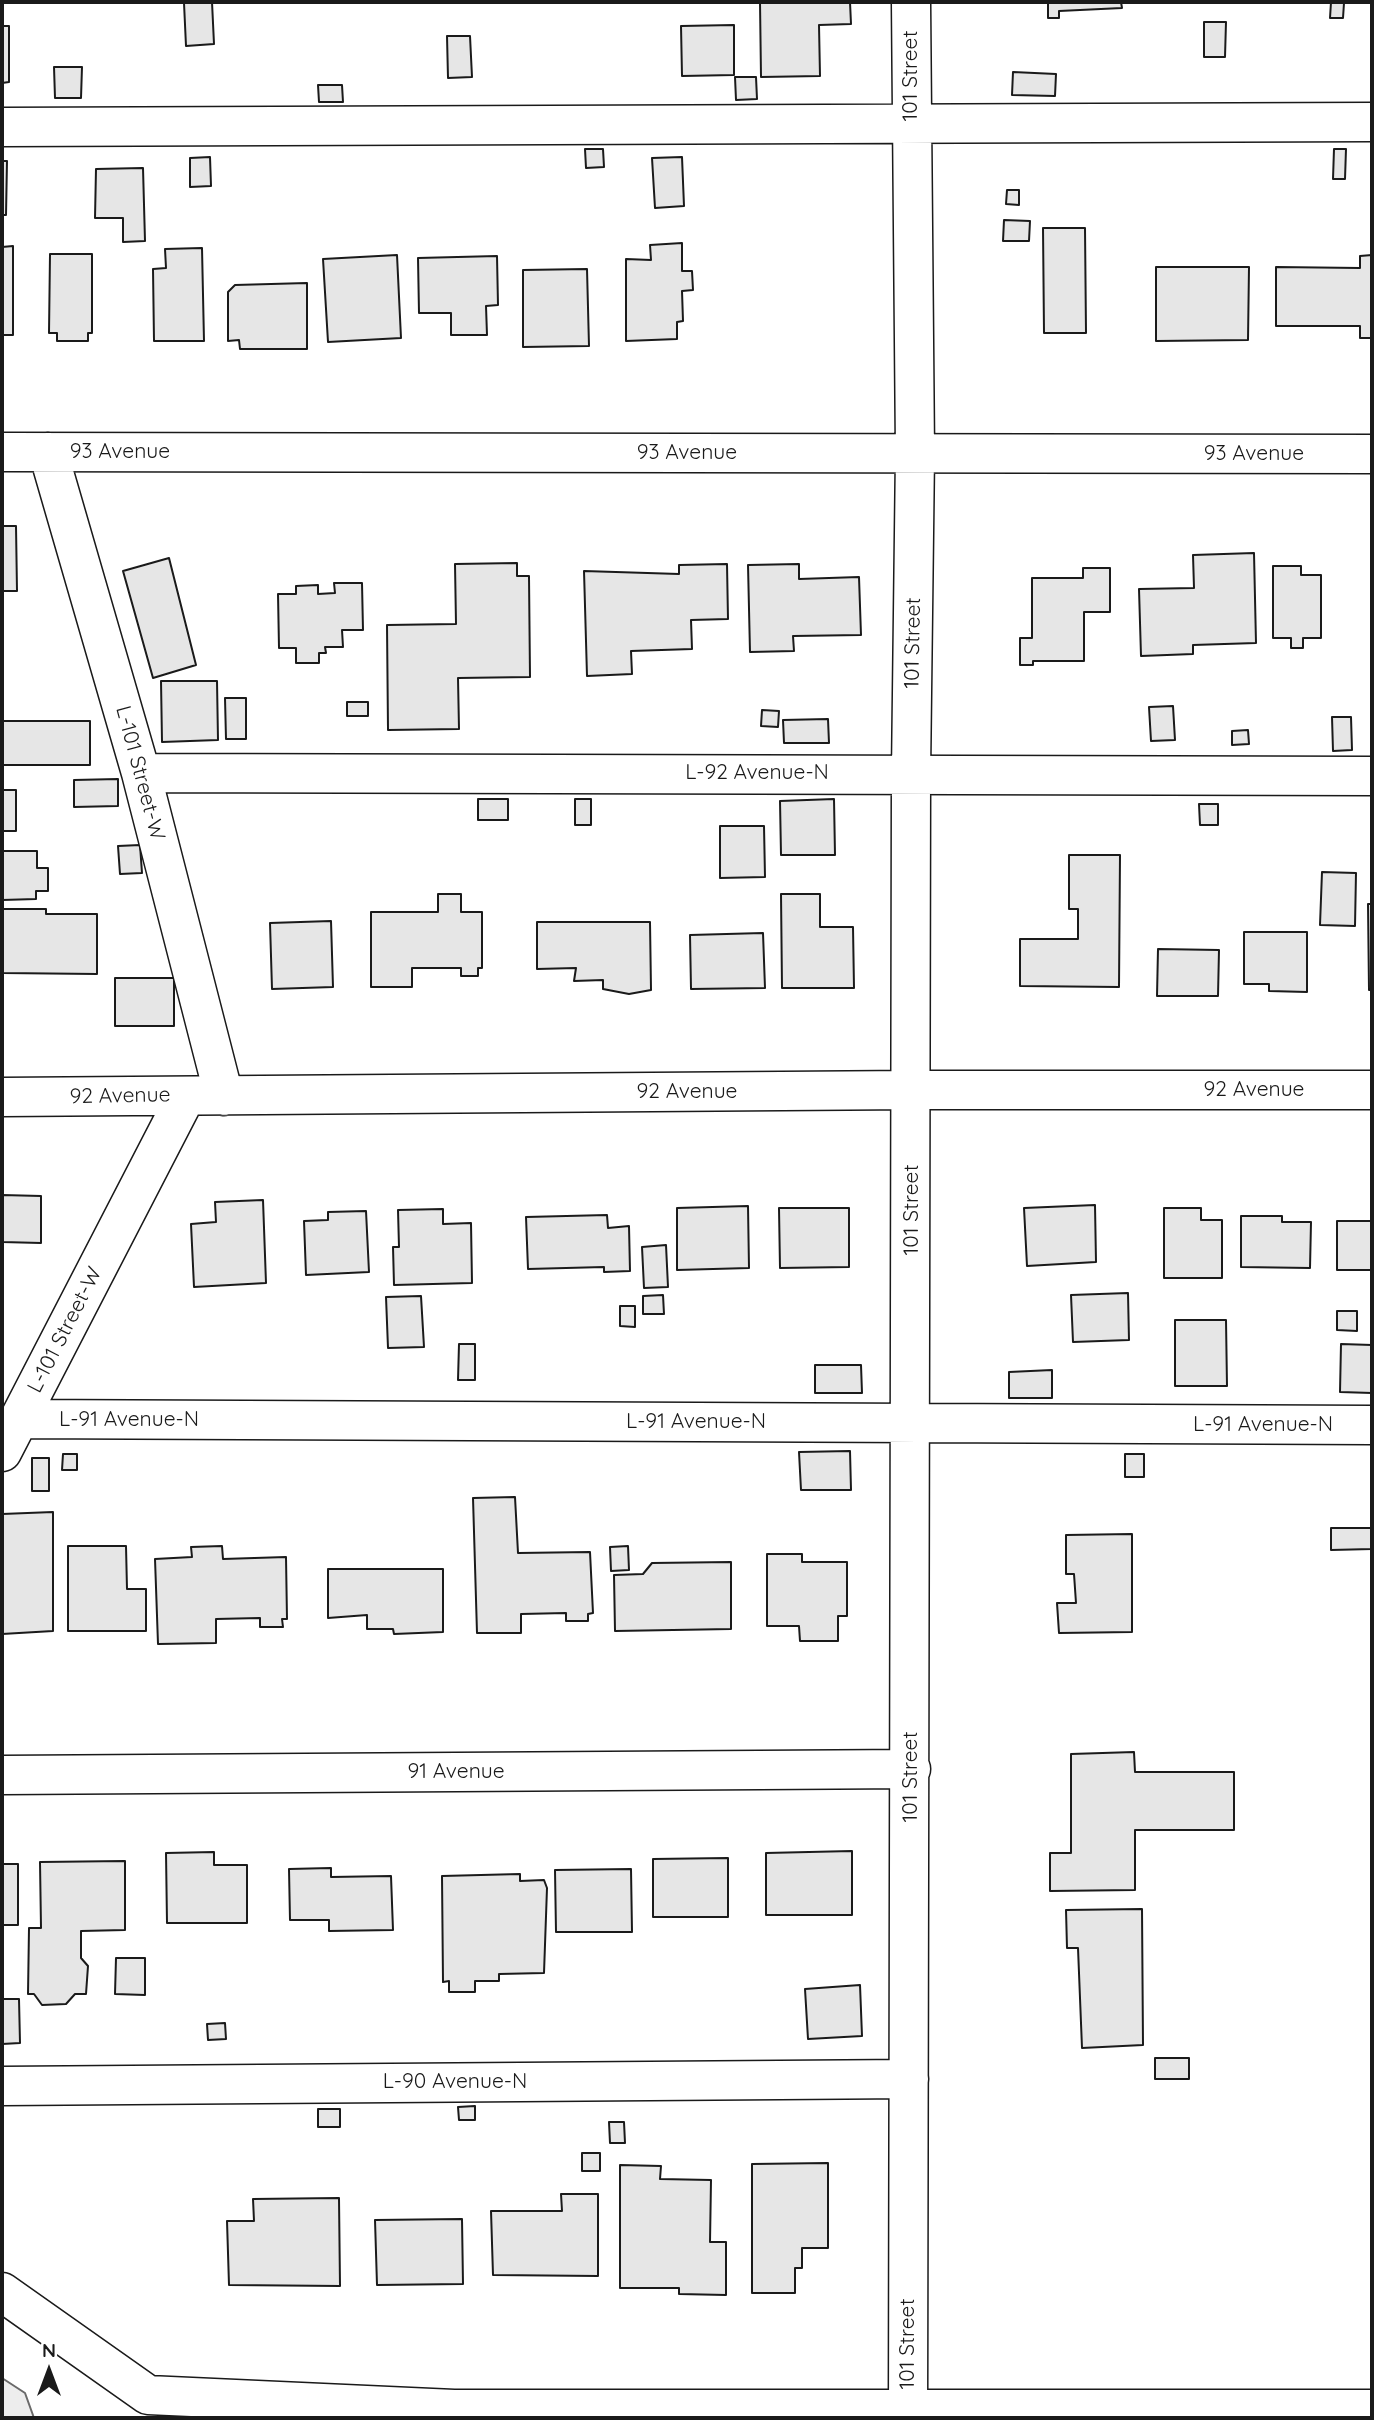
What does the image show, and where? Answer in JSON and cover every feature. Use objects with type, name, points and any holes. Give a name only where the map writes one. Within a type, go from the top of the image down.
[{"type":"street","name":"101 Street","points":[[908,2413],[912,1423],[911,773],[915,453],[911,2]]},
{"type":"street","points":[[2,127],[1372,122]]},
{"type":"street","name":"93 Avenue","points":[[2,452],[1372,454]]},
{"type":"street","name":"L-101 Street-W","points":[[48,452],[141,773],[224,1096]]},
{"type":"street","name":"L-92 Avenue-N","points":[[141,773],[1372,776]]},
{"type":"street","name":"92 Avenue","points":[[2,1097],[912,1090],[1372,1090]]},
{"type":"street","name":"L-101 Street-W","points":[[10,1436],[186,1096]]},
{"type":"street","name":"L-91 Avenue-N","points":[[10,1436],[912,1423],[1372,1425]]},
{"type":"street","name":"91 Avenue","points":[[2,1775],[911,1769]]},
{"type":"street","name":"L-90 Avenue-N","points":[[2,2086],[909,2078]]},
{"type":"street","points":[[2,2292],[147,2407],[454,2414],[1372,2409]]},
{"type":"shaded area","points":[[2,2378],[25,2393],[34,2418],[2,2418]]},
{"type":"building","points":[[212,2],[214,44],[186,46],[184,3]]},
{"type":"building","points":[[760,2],[850,2],[851,24],[819,25],[820,76],[761,77]]},
{"type":"building","points":[[1048,2],[1121,2],[1122,8],[1059,11],[1059,18],[1048,18]]},
{"type":"building","points":[[1331,2],[1344,3],[1343,18],[1330,18]]},
{"type":"building","points":[[1204,22],[1226,22],[1225,57],[1204,57]]},
{"type":"building","points":[[734,25],[734,75],[682,76],[681,26]]},
{"type":"building","points":[[2,26],[9,26],[9,82],[2,83]]},
{"type":"building","points":[[447,36],[470,36],[472,77],[448,78]]},
{"type":"building","points":[[54,67],[82,67],[81,98],[55,98]]},
{"type":"building","points":[[1013,72],[1056,74],[1055,96],[1012,95]]},
{"type":"building","points":[[735,77],[756,77],[757,99],[736,100]]},
{"type":"building","points":[[318,85],[342,85],[343,102],[319,102]]},
{"type":"building","points":[[585,149],[603,149],[604,167],[586,168]]},
{"type":"building","points":[[1334,149],[1346,149],[1345,179],[1333,179]]},
{"type":"building","points":[[210,157],[211,186],[190,187],[190,158]]},
{"type":"building","points":[[682,157],[684,206],[655,208],[652,158]]},
{"type":"building","points":[[2,161],[7,161],[6,215],[2,215]]},
{"type":"building","points":[[143,168],[145,241],[123,242],[123,218],[95,218],[96,169]]},
{"type":"building","points":[[1007,190],[1019,190],[1019,205],[1006,204]]},
{"type":"building","points":[[1004,220],[1030,221],[1029,241],[1003,241]]},
{"type":"building","points":[[1043,228],[1085,228],[1086,333],[1044,333]]},
{"type":"building","points":[[682,243],[682,271],[692,271],[693,290],[682,291],[683,321],[677,322],[677,339],[626,341],[626,259],[651,260],[650,245]]},
{"type":"building","points":[[13,246],[13,335],[2,335],[2,247]]},
{"type":"building","points":[[202,248],[204,341],[154,341],[153,269],[166,268],[165,249]]},
{"type":"building","points":[[50,254],[92,254],[92,333],[88,333],[88,341],[57,341],[57,333],[49,333]]},
{"type":"building","points":[[397,255],[401,338],[328,342],[323,259]]},
{"type":"building","points":[[1372,255],[1372,338],[1360,338],[1360,326],[1276,326],[1276,267],[1360,268],[1360,256]]},
{"type":"building","points":[[497,256],[498,305],[486,306],[487,335],[451,335],[451,313],[419,313],[418,258]]},
{"type":"building","points":[[1156,267],[1249,267],[1248,340],[1156,341]]},
{"type":"building","points":[[587,269],[589,346],[523,347],[523,270]]},
{"type":"building","points":[[307,283],[307,349],[240,349],[239,340],[228,341],[228,292],[235,285]]},
{"type":"building","points":[[2,526],[16,526],[17,591],[2,591]]},
{"type":"building","points":[[1254,553],[1256,643],[1193,645],[1193,654],[1141,656],[1139,589],[1194,588],[1193,555]]},
{"type":"building","points":[[169,558],[196,665],[153,678],[123,571]]},
{"type":"building","points":[[517,563],[517,576],[529,576],[530,677],[458,678],[459,729],[388,730],[387,625],[456,624],[455,564]]},
{"type":"building","points":[[727,564],[728,619],[691,620],[692,649],[631,651],[632,674],[587,676],[584,571],[679,574],[679,565]]},
{"type":"building","points":[[799,564],[799,579],[859,577],[861,635],[793,636],[794,651],[750,652],[748,565]]},
{"type":"building","points":[[1273,566],[1301,566],[1301,575],[1321,575],[1321,638],[1303,638],[1303,648],[1291,648],[1291,638],[1273,638]]},
{"type":"building","points":[[1083,568],[1110,568],[1110,612],[1084,612],[1084,661],[1033,661],[1033,665],[1020,665],[1020,638],[1032,638],[1032,578],[1083,578]]},
{"type":"building","points":[[334,583],[362,583],[363,630],[342,630],[343,647],[325,647],[326,653],[319,653],[319,663],[296,663],[296,648],[279,648],[278,594],[296,594],[296,586],[318,585],[318,594],[335,593]]},
{"type":"building","points":[[161,681],[217,681],[218,740],[162,742]]},
{"type":"building","points":[[225,698],[246,698],[246,739],[226,739]]},
{"type":"building","points":[[347,702],[368,702],[368,716],[347,716]]},
{"type":"building","points":[[1173,706],[1175,740],[1151,741],[1149,707]]},
{"type":"building","points":[[762,710],[779,711],[778,727],[761,726]]},
{"type":"building","points":[[1332,717],[1351,717],[1352,750],[1333,751]]},
{"type":"building","points":[[828,719],[829,743],[784,743],[783,720]]},
{"type":"building","points":[[2,721],[90,721],[90,765],[2,765]]},
{"type":"building","points":[[1248,730],[1249,744],[1232,745],[1232,731]]},
{"type":"building","points":[[118,779],[118,806],[74,807],[74,780]]},
{"type":"building","points":[[2,790],[16,790],[16,831],[2,831]]},
{"type":"building","points":[[478,799],[508,799],[508,820],[478,820]]},
{"type":"building","points":[[575,799],[591,799],[591,825],[575,825]]},
{"type":"building","points":[[834,799],[835,855],[781,855],[780,801]]},
{"type":"building","points":[[1199,804],[1218,804],[1218,825],[1200,825]]},
{"type":"building","points":[[720,826],[764,826],[765,877],[720,878]]},
{"type":"building","points":[[140,845],[142,873],[120,874],[118,846]]},
{"type":"building","points":[[2,851],[37,851],[37,868],[48,868],[48,891],[36,891],[36,899],[2,900]]},
{"type":"building","points":[[1069,855],[1120,855],[1119,987],[1020,986],[1020,939],[1078,939],[1078,909],[1069,909]]},
{"type":"building","points":[[1322,872],[1356,873],[1355,926],[1320,925]]},
{"type":"building","points":[[438,894],[461,894],[461,912],[482,912],[482,968],[478,968],[478,976],[461,976],[461,968],[412,968],[412,987],[371,987],[371,912],[438,912]]},
{"type":"building","points":[[781,894],[820,894],[820,927],[853,927],[854,988],[782,988]]},
{"type":"building","points":[[1368,904],[1372,904],[1372,990],[1369,990]]},
{"type":"building","points":[[2,909],[46,909],[46,914],[97,914],[97,974],[2,973]]},
{"type":"building","points":[[331,921],[333,987],[272,989],[270,923]]},
{"type":"building","points":[[537,922],[650,922],[651,990],[629,994],[603,989],[603,980],[574,981],[576,968],[537,969]]},
{"type":"building","points":[[1244,932],[1307,932],[1307,992],[1269,991],[1269,984],[1244,984]]},
{"type":"building","points":[[763,933],[765,988],[691,989],[690,935]]},
{"type":"building","points":[[1158,949],[1219,950],[1218,996],[1157,996]]},
{"type":"building","points":[[115,978],[174,978],[174,1026],[115,1026]]},
{"type":"building","points":[[2,1195],[41,1196],[41,1243],[2,1242]]},
{"type":"building","points":[[263,1200],[266,1283],[194,1287],[191,1224],[216,1222],[215,1202]]},
{"type":"building","points":[[1095,1205],[1096,1262],[1027,1266],[1024,1208]]},
{"type":"building","points":[[748,1206],[749,1268],[677,1270],[677,1208]]},
{"type":"building","points":[[779,1208],[849,1208],[849,1267],[780,1268]]},
{"type":"building","points":[[1164,1208],[1201,1208],[1201,1220],[1222,1220],[1222,1278],[1164,1278]]},
{"type":"building","points":[[443,1209],[443,1224],[471,1223],[472,1283],[394,1285],[393,1247],[399,1247],[398,1210]]},
{"type":"building","points":[[366,1211],[369,1272],[306,1275],[304,1221],[328,1220],[328,1212]]},
{"type":"building","points":[[607,1215],[608,1228],[629,1226],[630,1271],[604,1272],[604,1267],[528,1269],[526,1217]]},
{"type":"building","points":[[1241,1216],[1282,1216],[1282,1222],[1311,1222],[1310,1268],[1241,1267]]},
{"type":"building","points":[[1337,1221],[1372,1221],[1372,1270],[1337,1270]]},
{"type":"building","points":[[666,1245],[668,1287],[644,1288],[642,1247]]},
{"type":"building","points":[[1128,1293],[1129,1340],[1073,1342],[1071,1295]]},
{"type":"building","points":[[663,1295],[664,1314],[643,1314],[643,1296]]},
{"type":"building","points":[[421,1296],[424,1347],[388,1348],[386,1297]]},
{"type":"building","points":[[620,1306],[635,1306],[635,1327],[620,1326]]},
{"type":"building","points":[[1337,1311],[1357,1311],[1357,1331],[1337,1330]]},
{"type":"building","points":[[1175,1320],[1226,1320],[1227,1386],[1175,1386]]},
{"type":"building","points":[[459,1344],[475,1344],[475,1380],[458,1380]]},
{"type":"building","points":[[1341,1344],[1372,1345],[1372,1393],[1340,1392]]},
{"type":"building","points":[[815,1365],[861,1365],[862,1393],[815,1393]]},
{"type":"building","points":[[1052,1370],[1052,1398],[1009,1398],[1009,1372]]},
{"type":"building","points":[[850,1451],[851,1490],[801,1490],[799,1452]]},
{"type":"building","points":[[63,1454],[77,1454],[77,1470],[62,1470]]},
{"type":"building","points":[[1125,1454],[1144,1454],[1144,1477],[1125,1477]]},
{"type":"building","points":[[32,1458],[49,1458],[49,1491],[32,1491]]},
{"type":"building","points":[[515,1497],[518,1553],[590,1552],[593,1613],[588,1614],[588,1621],[566,1621],[566,1613],[521,1614],[521,1633],[477,1633],[473,1498]]},
{"type":"building","points":[[53,1512],[53,1631],[2,1634],[2,1514]]},
{"type":"building","points":[[1331,1528],[1372,1528],[1372,1549],[1331,1550]]},
{"type":"building","points":[[1132,1534],[1132,1632],[1059,1633],[1057,1603],[1076,1603],[1074,1574],[1066,1574],[1066,1535]]},
{"type":"building","points":[[68,1546],[126,1546],[127,1589],[146,1589],[146,1631],[68,1631]]},
{"type":"building","points":[[222,1546],[223,1559],[286,1557],[287,1619],[282,1619],[283,1627],[260,1627],[260,1618],[216,1619],[216,1643],[158,1644],[155,1559],[192,1557],[191,1547]]},
{"type":"building","points":[[628,1546],[629,1570],[611,1571],[610,1547]]},
{"type":"building","points":[[767,1554],[802,1554],[802,1562],[847,1562],[847,1616],[838,1616],[838,1641],[800,1641],[799,1626],[767,1626]]},
{"type":"building","points":[[731,1562],[731,1629],[615,1631],[614,1575],[643,1574],[652,1563]]},
{"type":"building","points":[[328,1569],[443,1569],[443,1632],[394,1634],[393,1629],[367,1629],[367,1615],[328,1618]]},
{"type":"building","points":[[1134,1752],[1135,1772],[1234,1772],[1234,1830],[1135,1830],[1135,1890],[1050,1891],[1050,1853],[1071,1853],[1071,1754]]},
{"type":"building","points":[[852,1851],[852,1915],[766,1915],[766,1853]]},
{"type":"building","points":[[214,1852],[214,1865],[247,1865],[247,1923],[167,1923],[166,1853]]},
{"type":"building","points":[[728,1858],[728,1917],[653,1917],[653,1859]]},
{"type":"building","points":[[125,1861],[125,1930],[81,1931],[81,1958],[88,1966],[86,1994],[75,1994],[66,2004],[42,2005],[34,1994],[28,1994],[29,1928],[41,1928],[40,1862]]},
{"type":"building","points":[[2,1864],[18,1864],[18,1925],[2,1925]]},
{"type":"building","points":[[331,1868],[331,1877],[391,1876],[393,1930],[329,1931],[329,1920],[290,1920],[289,1869]]},
{"type":"building","points":[[631,1869],[632,1932],[556,1932],[555,1870]]},
{"type":"building","points":[[520,1874],[520,1881],[544,1880],[547,1888],[544,1973],[499,1974],[499,1981],[475,1981],[475,1992],[449,1992],[449,1981],[443,1982],[442,1876]]},
{"type":"building","points":[[1142,1909],[1143,2045],[1082,2048],[1078,1948],[1067,1948],[1066,1910]]},
{"type":"building","points":[[116,1958],[145,1958],[145,1995],[115,1994]]},
{"type":"building","points":[[860,1985],[862,2036],[808,2039],[805,1989]]},
{"type":"building","points":[[2,1999],[19,1999],[20,2043],[2,2044]]},
{"type":"building","points":[[225,2023],[226,2039],[208,2040],[207,2024]]},
{"type":"building","points":[[1155,2058],[1189,2058],[1189,2079],[1155,2079]]},
{"type":"building","points":[[475,2106],[475,2120],[459,2120],[458,2107]]},
{"type":"building","points":[[318,2109],[340,2109],[340,2127],[318,2127]]},
{"type":"building","points":[[609,2122],[624,2122],[625,2143],[610,2143]]},
{"type":"building","points":[[582,2153],[600,2153],[600,2171],[582,2171]]},
{"type":"building","points":[[828,2163],[828,2248],[802,2248],[802,2268],[795,2268],[795,2293],[752,2293],[752,2164]]},
{"type":"building","points":[[620,2165],[661,2166],[660,2179],[711,2180],[710,2242],[726,2242],[726,2295],[679,2294],[679,2288],[620,2288]]},
{"type":"building","points":[[561,2194],[598,2194],[598,2276],[493,2275],[491,2211],[562,2211]]},
{"type":"building","points":[[339,2198],[340,2286],[229,2285],[227,2221],[254,2221],[253,2199]]},
{"type":"building","points":[[462,2219],[463,2284],[377,2285],[375,2220]]}]
